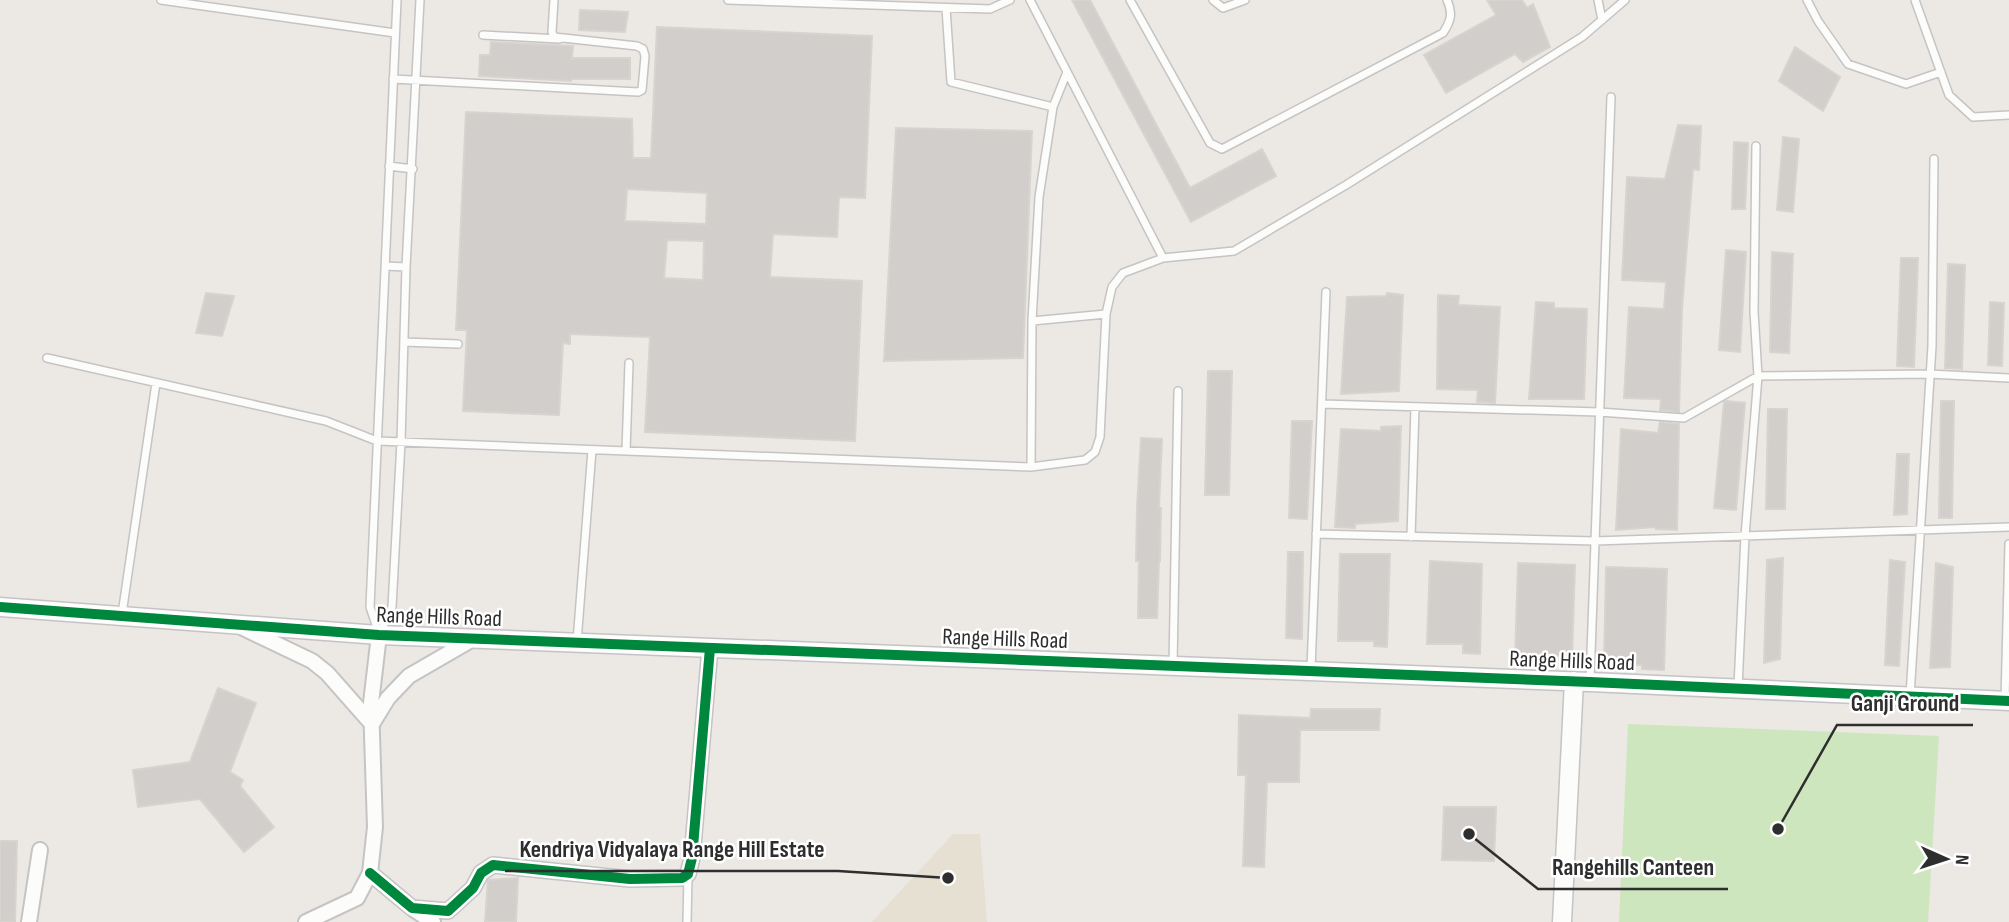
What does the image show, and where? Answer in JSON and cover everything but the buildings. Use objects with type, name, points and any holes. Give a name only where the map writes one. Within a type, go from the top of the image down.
[{"type":"street","name":"Range Hills Road","points":[[0,607],[379,635],[1582,681],[2007,701]]},
{"type":"street","points":[[237,625],[312,661],[327,673],[372,724]]},
{"type":"street","points":[[306,922],[356,898],[370,873],[375,827],[371,703],[379,635]]},
{"type":"street","points":[[372,724],[387,698],[410,676],[473,639]]},
{"type":"street","points":[[412,908],[448,911],[468,894],[481,873],[493,865],[630,879],[676,880],[688,874],[699,789],[710,648]]},
{"type":"street","points":[[1562,922],[1582,681]]},
{"type":"street","points":[[29,922],[40,850]]},
{"type":"street","points":[[370,873],[433,922]]},
{"type":"lane","points":[[161,0],[395,33]]},
{"type":"lane","points":[[379,635],[370,607],[397,0]]},
{"type":"lane","points":[[379,635],[392,607],[420,0]]},
{"type":"lane","points":[[554,0],[552,32],[559,39]]},
{"type":"lane","points":[[728,0],[989,9],[1010,0]]},
{"type":"lane","points":[[1030,0],[1163,258]]},
{"type":"lane","points":[[1130,0],[1210,144],[1222,149],[1443,33],[1450,22],[1451,12],[1447,0]]},
{"type":"lane","points":[[1213,0],[1223,8],[1245,0]]},
{"type":"lane","points":[[1598,0],[1602,20]]},
{"type":"lane","points":[[47,358],[326,421],[377,441],[1031,467],[1086,460],[1095,452],[1100,437],[1107,314],[1112,287],[1123,273],[1163,258],[1234,251],[1346,186],[1583,37],[1625,0]]},
{"type":"lane","points":[[1807,0],[1848,64],[1906,84],[1941,72]]},
{"type":"lane","points":[[1915,0],[1948,95],[1973,117],[2009,115]]},
{"type":"lane","points":[[946,8],[951,82],[1053,107]]},
{"type":"lane","points":[[393,79],[638,92],[643,88],[645,56],[640,47],[483,34]]},
{"type":"lane","points":[[1031,467],[1032,321],[1039,197],[1053,107],[1066,72]]},
{"type":"lane","points":[[1582,681],[1595,541],[1611,97]]},
{"type":"lane","points":[[1738,689],[1745,536],[1758,376],[1754,312],[1756,146]]},
{"type":"lane","points":[[1910,696],[1932,346],[1934,159]]},
{"type":"lane","points":[[388,166],[413,169]]},
{"type":"lane","points":[[385,266],[406,267]]},
{"type":"lane","points":[[1311,671],[1326,292]]},
{"type":"lane","points":[[1032,321],[1107,314]]},
{"type":"lane","points":[[404,342],[458,344]]},
{"type":"lane","points":[[626,451],[629,363]]},
{"type":"lane","points":[[1322,404],[1599,412],[1684,418],[1758,376],[1929,374],[2009,378]]},
{"type":"lane","points":[[121,616],[156,383]]},
{"type":"lane","points":[[1173,666],[1178,391]]},
{"type":"lane","points":[[1411,537],[1415,407]]},
{"type":"lane","points":[[577,643],[592,450]]},
{"type":"lane","points":[[1316,534],[1595,541],[2009,527]]},
{"type":"lane","points":[[2007,701],[2009,544]]},
{"type":"lane","points":[[687,922],[688,874]]},
{"type":"shaded area","points":[[953,834],[980,834],[987,922],[872,922]]},
{"type":"green space","points":[[1628,724],[1939,736],[1928,922],[1619,922]]},
{"type":"cycle path","points":[[0,607],[379,635],[2009,701]]},
{"type":"cycle path","points":[[370,873],[412,908],[448,911],[473,888],[481,873],[493,865],[630,879],[682,878],[688,874],[692,858],[710,648]]},
{"type":"place","name":"Ganji Ground","points":[[1778,829]]},
{"type":"place","name":"Rangehills Canteen","points":[[1469,834]]},
{"type":"place","name":"Kendriya Vidyalaya Range Hill Estate","points":[[948,878]]}]
